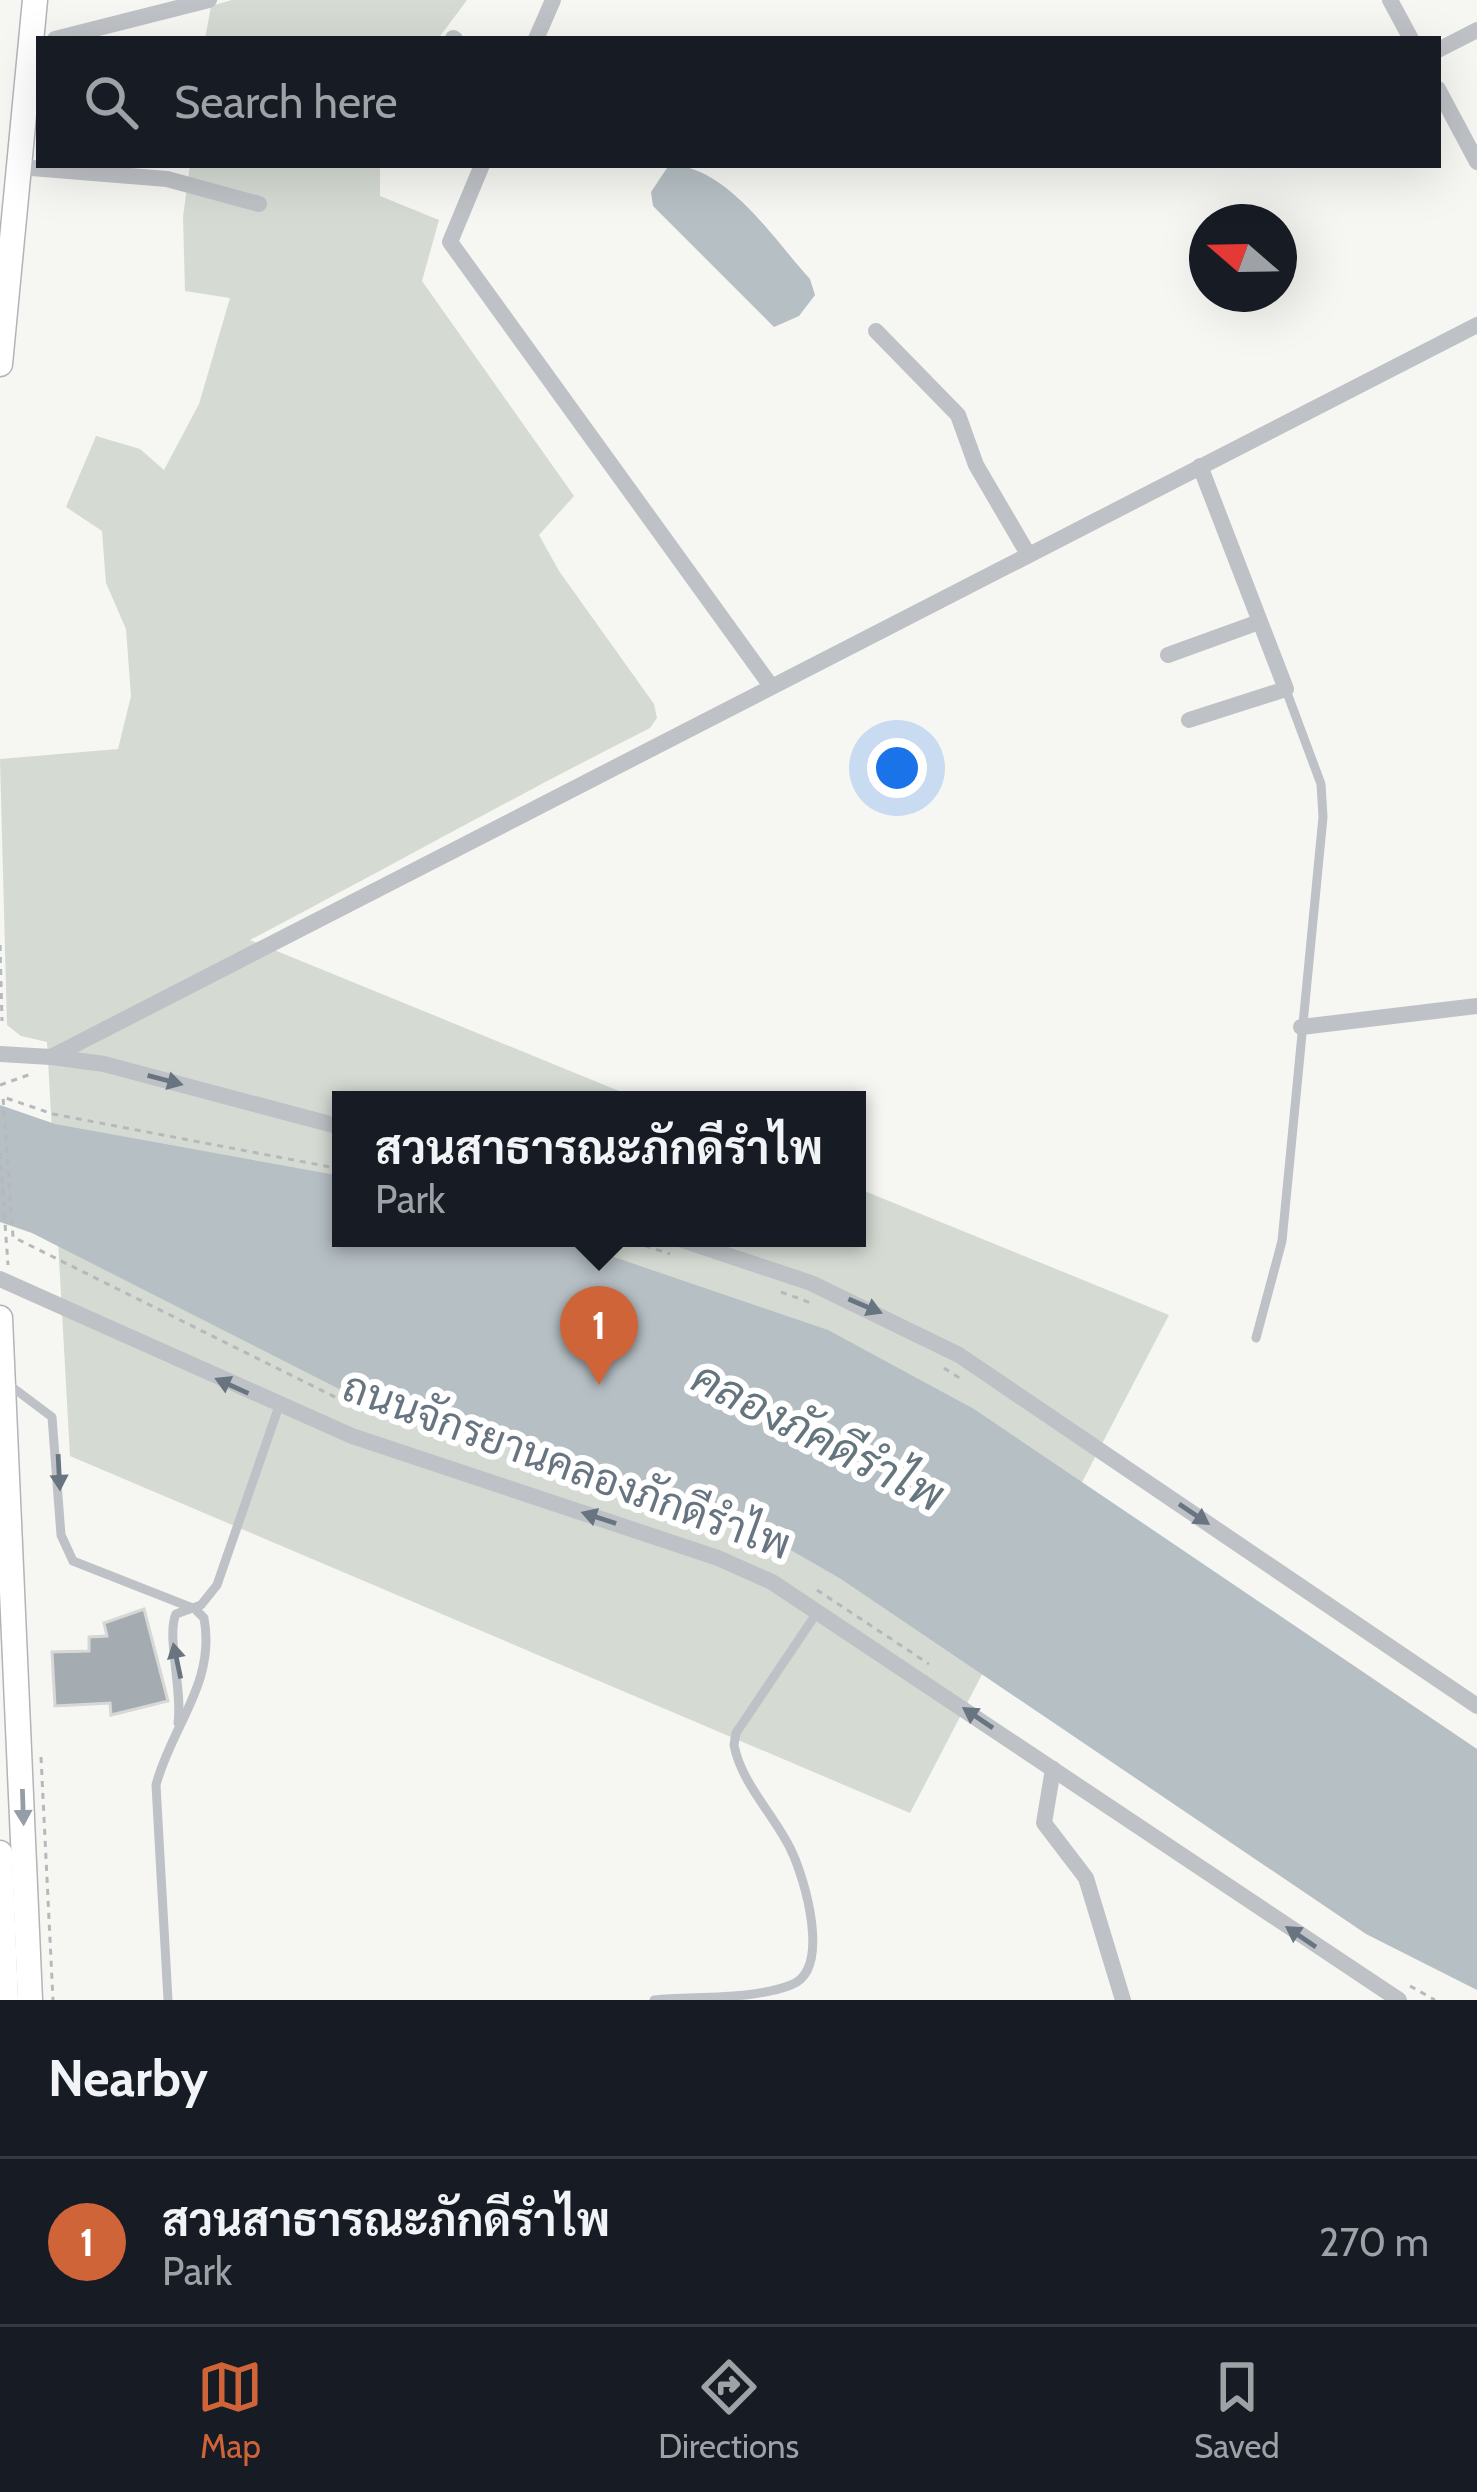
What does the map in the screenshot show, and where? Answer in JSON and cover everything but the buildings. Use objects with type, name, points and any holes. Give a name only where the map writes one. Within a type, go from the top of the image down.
[{"type":"main road","points":[[35,0],[41,36]]},
{"type":"main road","points":[[0,364],[19,167],[36,75]]},
{"type":"main road","points":[[0,1318],[30,2000]]},
{"type":"main road","points":[[0,1852],[4,1984]]},
{"type":"street","points":[[66,36],[209,0]]},
{"type":"street","points":[[537,36],[553,0]]},
{"type":"street","points":[[1390,0],[1409,36]]},
{"type":"street","points":[[1441,48],[1477,30]]},
{"type":"street","points":[[1441,95],[1477,162]]},
{"type":"street","points":[[19,167],[166,179],[259,204]]},
{"type":"street","points":[[477,168],[449,242],[771,686]]},
{"type":"street","points":[[51,1057],[1477,325]]},
{"type":"street","points":[[876,331],[961,419],[976,465],[1028,554]]},
{"type":"street","points":[[1189,720],[1286,689],[1200,466]]},
{"type":"street","points":[[1168,655],[1259,622]]},
{"type":"street","points":[[1301,1027],[1477,1006]]},
{"type":"street","points":[[0,1054],[104,1064],[332,1124]]},
{"type":"street","points":[[675,1247],[811,1283],[959,1355],[1477,1706]]},
{"type":"street","points":[[8,1274],[279,1406],[352,1436],[718,1558],[819,1610],[1400,2000]]},
{"type":"street","points":[[1053,1769],[1044,1823],[1086,1878],[1123,2000]]},
{"type":"lane","points":[[1256,1338],[1279,1260],[1324,800],[1286,689]]},
{"type":"lane","points":[[3,1382],[43,1406],[52,1417],[62,1534],[73,1561],[195,1609],[206,1630],[205,1671],[156,1784],[168,2000]]},
{"type":"lane","points":[[178,1729],[181,1677],[172,1623],[176,1614],[195,1609],[217,1585],[279,1406]]},
{"type":"lane","points":[[654,2000],[782,1988],[803,1979],[810,1965],[813,1938],[804,1881],[734,1745],[736,1733],[819,1610]]},
{"type":"path","points":[[0,945],[2,1021]]},
{"type":"path","points":[[332,1167],[53,1114],[3,1096],[13,1237],[341,1400]]},
{"type":"path","points":[[0,1154],[8,1274]]},
{"type":"path","points":[[770,1288],[811,1303]]},
{"type":"path","points":[[928,1359],[964,1381]]},
{"type":"path","name":"ถนนจักรยานคลองภักดีรำไพ","points":[[808,1585],[928,1664]]},
{"type":"path","points":[[41,1751],[53,2000]]},
{"type":"path","points":[[1394,1978],[1435,2000]]},
{"type":"shaded area","points":[[232,0],[467,0],[440,36],[206,36],[211,6]]},
{"type":"shaded area","points":[[190,168],[380,168],[380,196],[439,220],[422,281],[574,496],[539,535],[559,571],[654,704],[657,718],[650,728],[250,940],[619,1091],[332,1091],[332,1247],[866,1247],[866,1192],[1169,1315],[910,1813],[70,1456],[47,1042],[21,1036],[7,1025],[0,759],[118,749],[131,696],[126,629],[106,583],[102,531],[66,507],[96,436],[140,449],[164,470],[199,404],[230,298],[185,291],[183,217]]},
{"type":"water","points":[[667,168],[690,168],[710,177],[764,225],[810,279],[815,295],[799,316],[774,327],[653,206],[651,192]]},
{"type":"water","name":"คลองภัคดีรำไพ","points":[[0,1105],[55,1124],[332,1174],[332,1247],[584,1247],[828,1330],[974,1409],[1477,1749],[1477,1990],[1366,1934],[841,1579],[763,1534],[347,1393],[32,1233],[0,1222]]},
{"type":"place","name":"สวนสาธารณะภักดีรำไพ","points":[[599,1385]]}]
